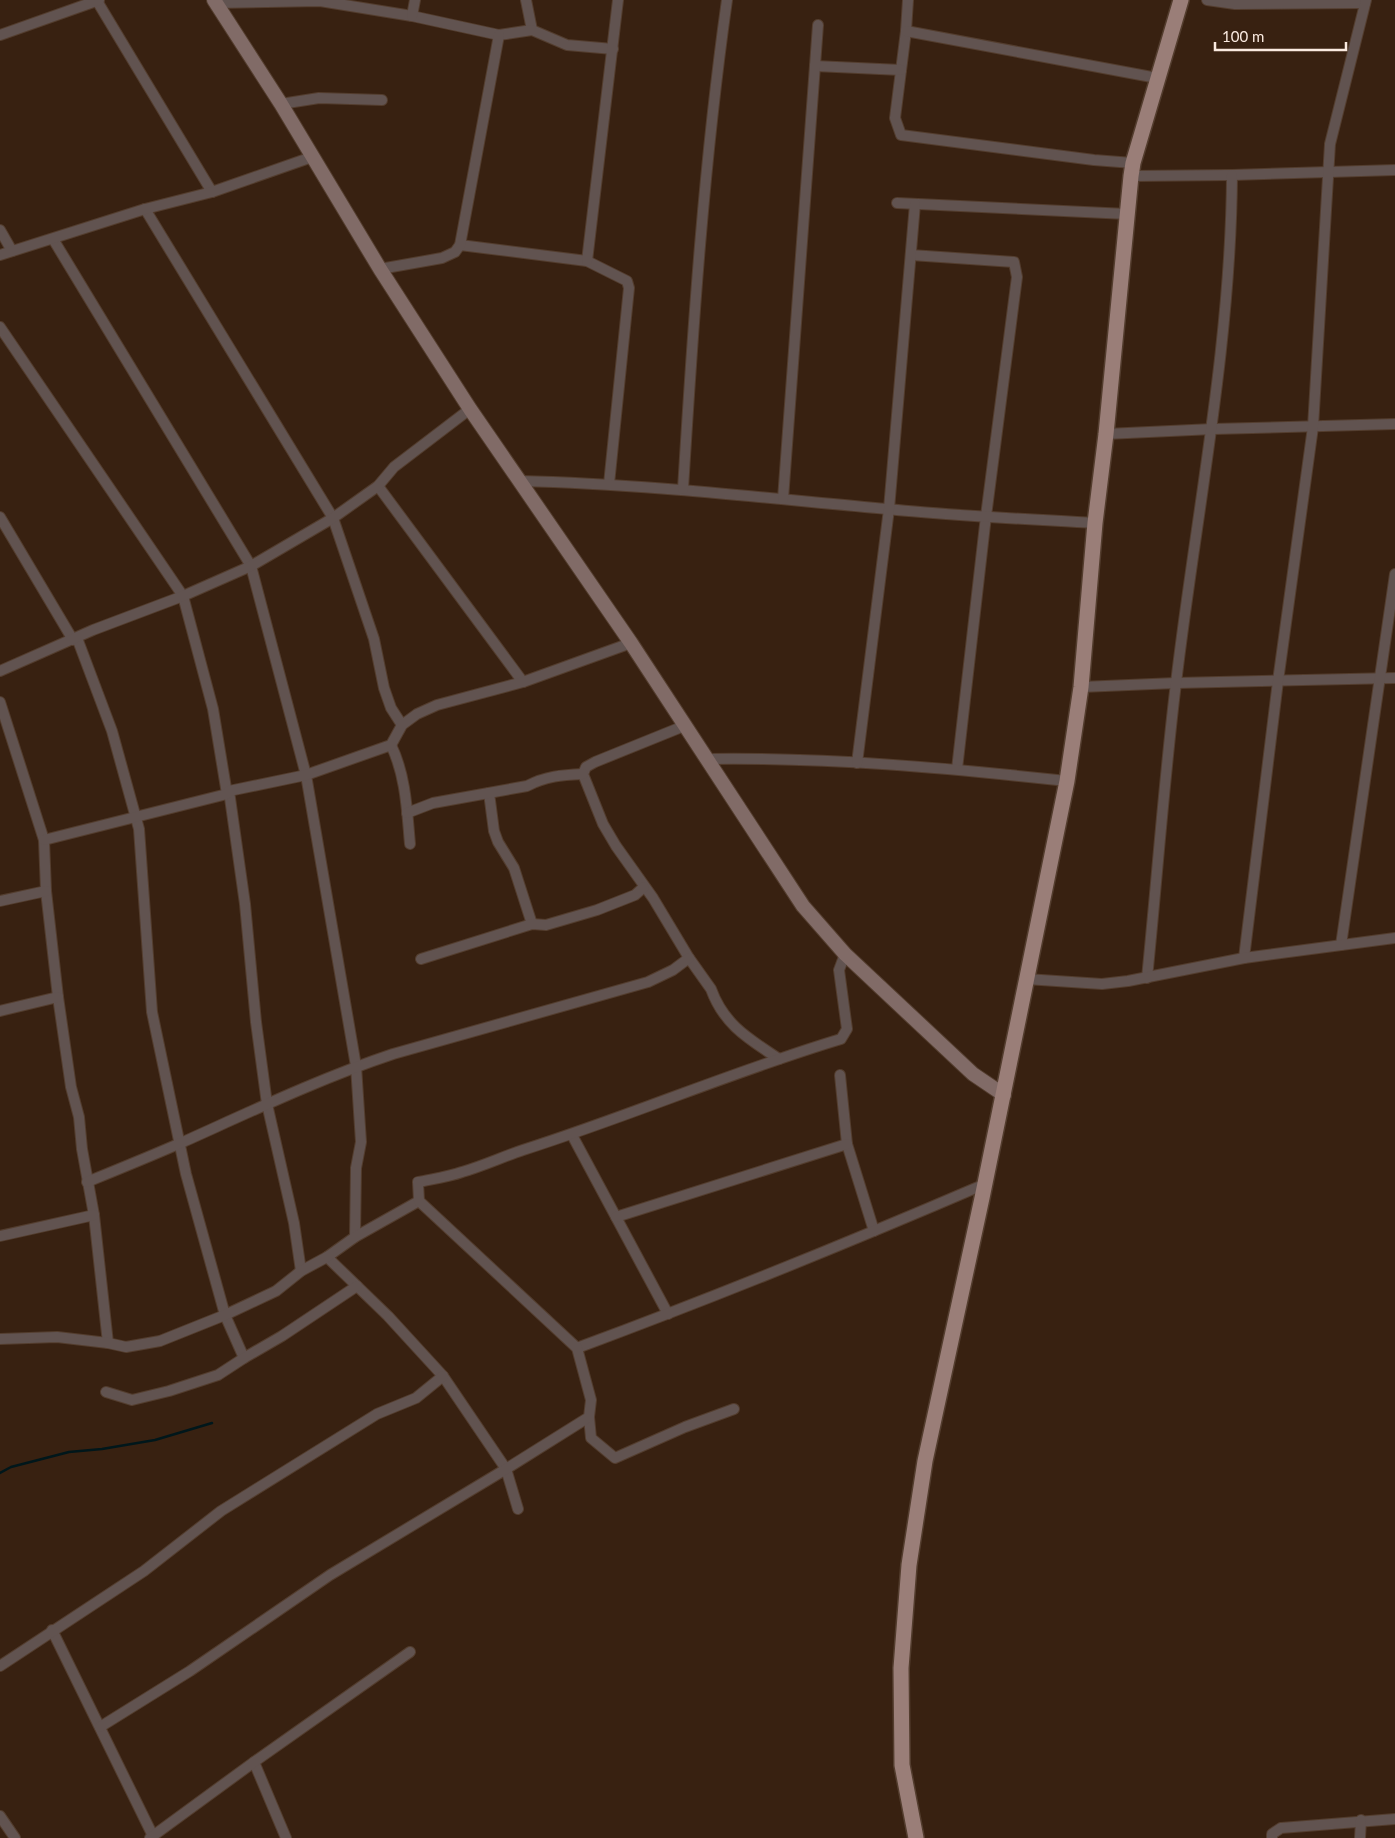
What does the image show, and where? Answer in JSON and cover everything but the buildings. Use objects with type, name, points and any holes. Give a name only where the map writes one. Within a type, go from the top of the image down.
[{"type":"main road","points":[[916,1838],[902,1764],[901,1668],[909,1565],[925,1461],[1004,1095],[1067,781],[1081,687],[1095,523],[1106,434],[1132,169],[1181,0]]},
{"type":"street","points":[[0,35],[98,0],[212,192]]},
{"type":"street","points":[[412,16],[415,0]]},
{"type":"street","points":[[526,0],[532,30]]},
{"type":"street","points":[[587,261],[618,0]]},
{"type":"street","points":[[683,489],[696,276],[715,87],[728,0]]},
{"type":"street","points":[[908,0],[895,118],[901,135],[1094,160],[1132,169],[1232,175],[1395,170]]},
{"type":"street","points":[[1207,0],[1236,4],[1366,1],[1330,144],[1313,427],[1278,681],[1244,958]]},
{"type":"street","points":[[215,2],[320,1],[412,16],[499,35],[532,30],[567,46],[613,49]]},
{"type":"street","points":[[215,2],[281,104],[380,269],[470,409],[631,643],[803,906],[845,954],[973,1074],[1004,1095]]},
{"type":"street","points":[[783,499],[818,25]]},
{"type":"street","points":[[906,31],[1157,78]]},
{"type":"street","points":[[380,269],[442,258],[455,252],[460,245],[499,35]]},
{"type":"street","points":[[815,66],[901,70]]},
{"type":"street","points":[[281,104],[318,98],[382,100]]},
{"type":"street","points":[[0,255],[146,209],[212,192],[312,157]]},
{"type":"street","points":[[1148,978],[1176,683],[1213,429],[1232,231],[1232,175]]},
{"type":"street","points":[[897,203],[1127,214]]},
{"type":"street","points":[[857,763],[889,509],[915,204]]},
{"type":"street","points":[[146,209],[333,518],[374,639],[384,688],[391,708],[402,725]]},
{"type":"street","points":[[0,230],[12,251]]},
{"type":"street","points":[[53,239],[251,566],[306,775],[356,1066],[361,1142],[356,1168],[355,1236]]},
{"type":"street","points":[[460,245],[587,261],[627,280],[629,288],[609,484]]},
{"type":"street","points":[[911,255],[1014,262],[1017,277],[986,516],[957,769]]},
{"type":"street","points":[[0,327],[183,596],[214,709],[245,904],[256,1022],[267,1104],[294,1223],[302,1271]]},
{"type":"street","points":[[0,671],[93,630],[183,596],[251,566],[333,518],[378,486],[394,467],[428,439],[470,409]]},
{"type":"street","points":[[1106,434],[1395,424]]},
{"type":"street","points":[[520,481],[683,489],[889,509],[1095,523]]},
{"type":"street","points":[[378,486],[523,682]]},
{"type":"street","points":[[0,517],[75,639],[112,732],[139,829],[152,1012],[186,1174],[226,1315],[244,1358]]},
{"type":"street","points":[[1341,945],[1395,574]]},
{"type":"street","points":[[44,840],[135,818],[228,792],[306,775],[391,745],[402,725],[417,714],[438,705],[523,682],[631,643]]},
{"type":"street","points":[[1081,687],[1395,678]]},
{"type":"street","points":[[0,702],[44,840],[46,891],[58,996],[71,1087],[79,1117],[87,1182],[94,1215],[108,1343]]},
{"type":"street","points":[[684,726],[595,762],[586,767],[583,774],[603,824],[644,887],[654,898],[711,989],[717,1005],[740,1033],[779,1059]]},
{"type":"street","points":[[391,745],[398,759],[406,797],[410,844]]},
{"type":"street","points":[[705,758],[857,763],[957,769],[1067,781]]},
{"type":"street","points":[[407,813],[433,803],[527,786],[553,776],[583,774]]},
{"type":"street","points":[[489,793],[494,831],[498,842],[514,868],[532,924]]},
{"type":"street","points":[[421,959],[532,924],[546,925],[597,910],[636,895],[644,887]]},
{"type":"street","points":[[0,901],[46,891]]},
{"type":"street","points":[[1026,979],[1102,984],[1148,978],[1244,958],[1395,938]]},
{"type":"street","points":[[734,1409],[686,1427],[615,1458],[591,1438],[589,1417],[591,1400],[577,1348],[419,1201],[418,1182],[459,1173],[779,1059],[841,1039],[848,1029],[838,970],[845,954]]},
{"type":"street","points":[[87,1182],[356,1066],[648,982],[673,970],[690,958]]},
{"type":"street","points":[[0,1011],[58,996]]},
{"type":"street","points":[[840,1075],[847,1144],[874,1231]]},
{"type":"street","points":[[572,1134],[668,1314]]},
{"type":"street","points":[[616,1217],[847,1144]]},
{"type":"street","points":[[577,1348],[668,1314],[985,1184]]},
{"type":"street","points":[[0,1338],[57,1338],[108,1343],[126,1347],[160,1341],[226,1315],[276,1291],[302,1271],[327,1257],[355,1236],[419,1201]]},
{"type":"street","points":[[0,1236],[94,1215]]},
{"type":"street","points":[[327,1257],[388,1316],[443,1376],[506,1470],[518,1509]]},
{"type":"street","points":[[106,1392],[132,1400],[169,1391],[218,1375],[290,1332],[356,1286]]},
{"type":"street","points":[[0,1666],[144,1571],[221,1511],[377,1414],[416,1398],[443,1376]]},
{"type":"street","points":[[100,1727],[190,1671],[330,1575],[506,1470],[589,1417]]},
{"type":"street","points":[[52,1630],[151,1837],[410,1652]]},
{"type":"street","points":[[254,1762],[286,1838]]},
{"type":"street","points":[[0,1816],[15,1838]]},
{"type":"street","points":[[1272,1838],[1272,1834],[1280,1828],[1361,1820],[1395,1819]]},
{"type":"street","points":[[1360,1838],[1361,1820]]},
{"type":"waterway","points":[[0,1473],[11,1467],[69,1452],[102,1449],[155,1440],[212,1423]]}]
